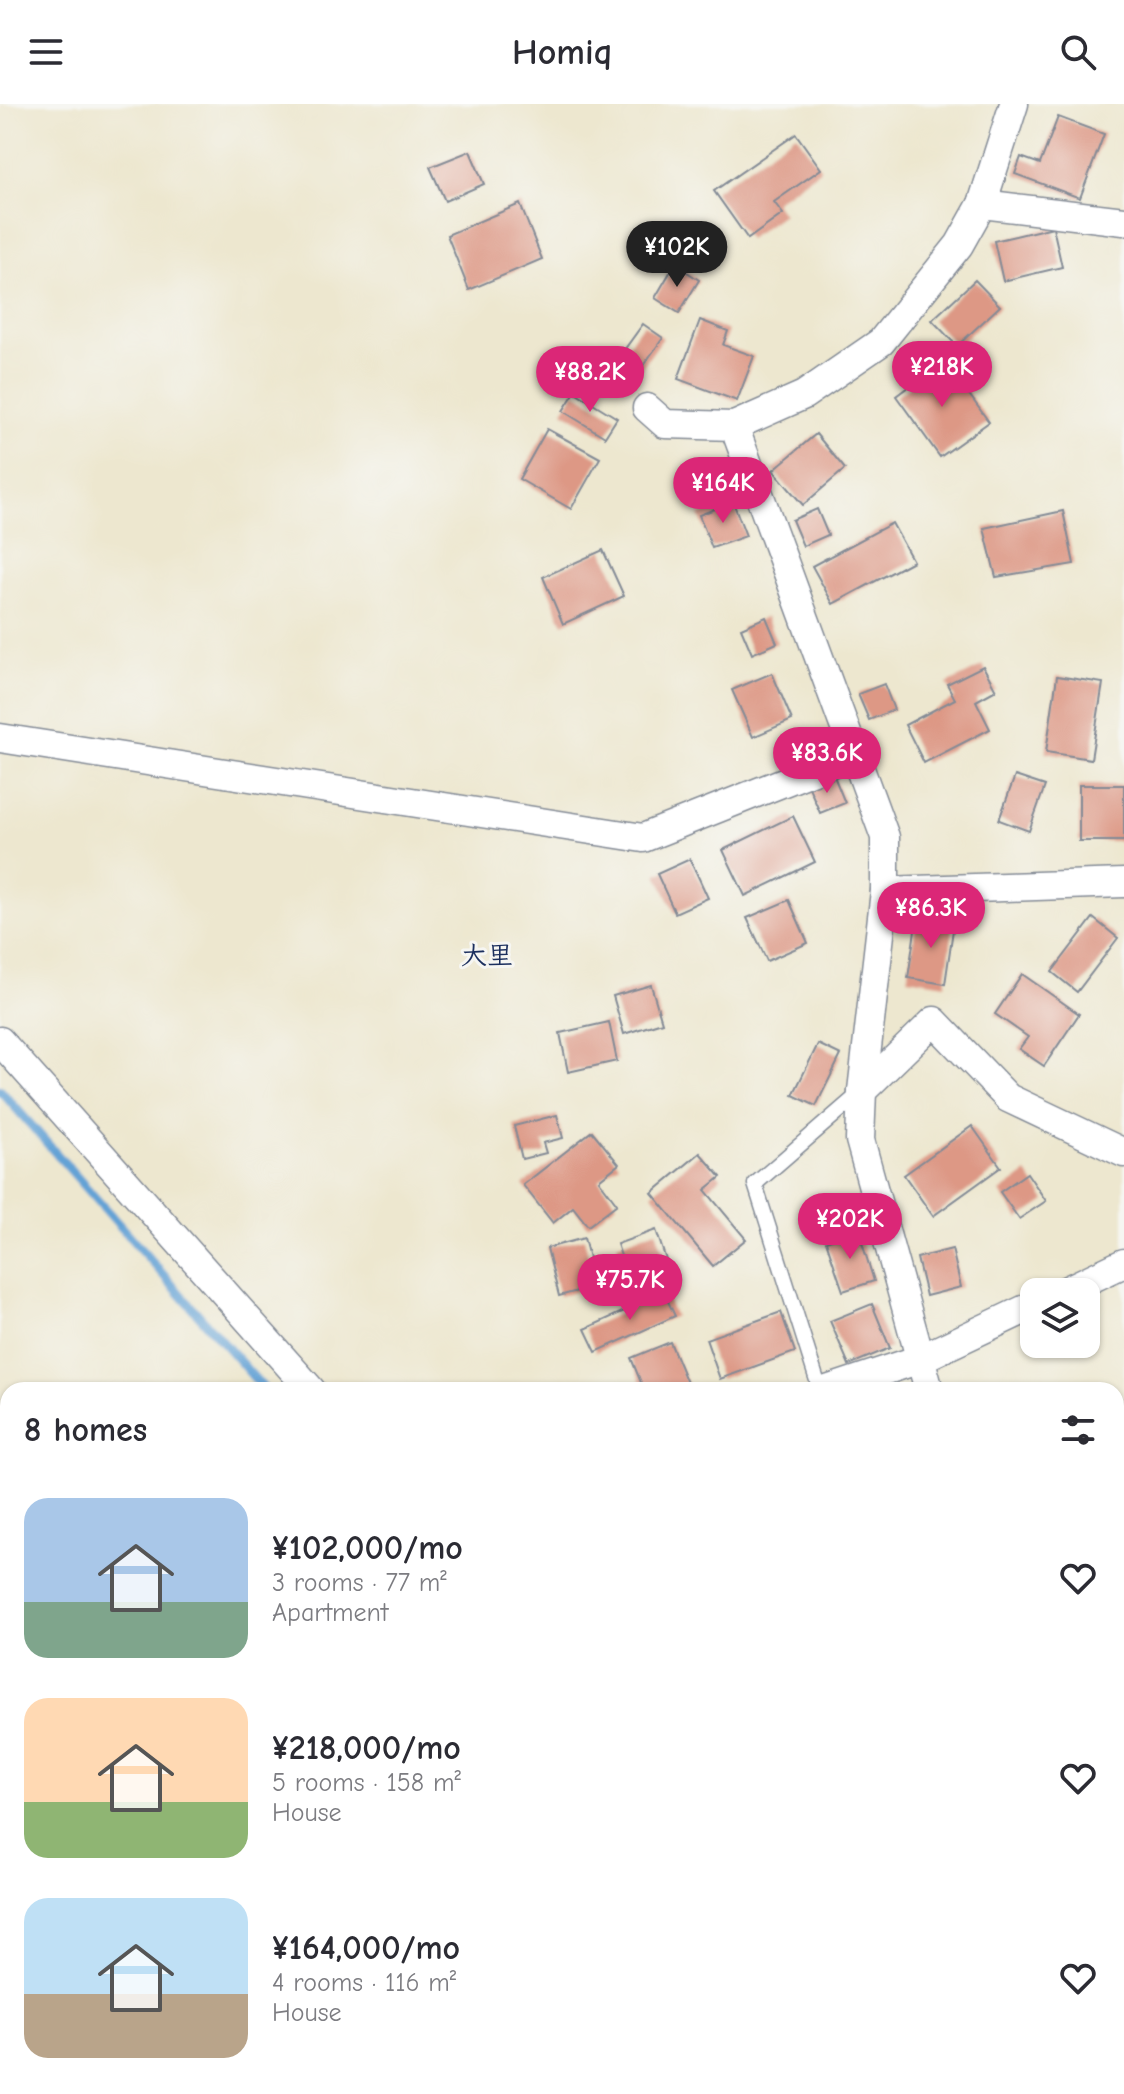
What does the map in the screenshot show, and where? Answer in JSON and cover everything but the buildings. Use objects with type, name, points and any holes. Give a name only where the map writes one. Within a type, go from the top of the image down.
[{"type":"street","points":[[647,408],[665,424],[734,426],[804,395],[881,342],[959,245],[982,204],[1014,104]]},
{"type":"street","points":[[982,204],[1124,221]]},
{"type":"street","points":[[734,426],[885,837],[885,891],[862,1091],[860,1140],[927,1382]]},
{"type":"street","points":[[0,738],[643,838],[854,754]]},
{"type":"street","points":[[885,891],[1124,883]]},
{"type":"street","points":[[862,1091],[934,1021],[1008,1098],[1124,1153]]},
{"type":"street","points":[[0,1041],[304,1382]]},
{"type":"street","points":[[1092,1278],[1124,1263]]},
{"type":"street","points":[[851,1382],[920,1359],[1020,1312]]},
{"type":"lane","points":[[817,1382],[755,1184],[862,1091]]},
{"type":"waterway","points":[[0,1090],[258,1382]]},
{"type":"district","name":"大里","points":[[487,955]]}]
